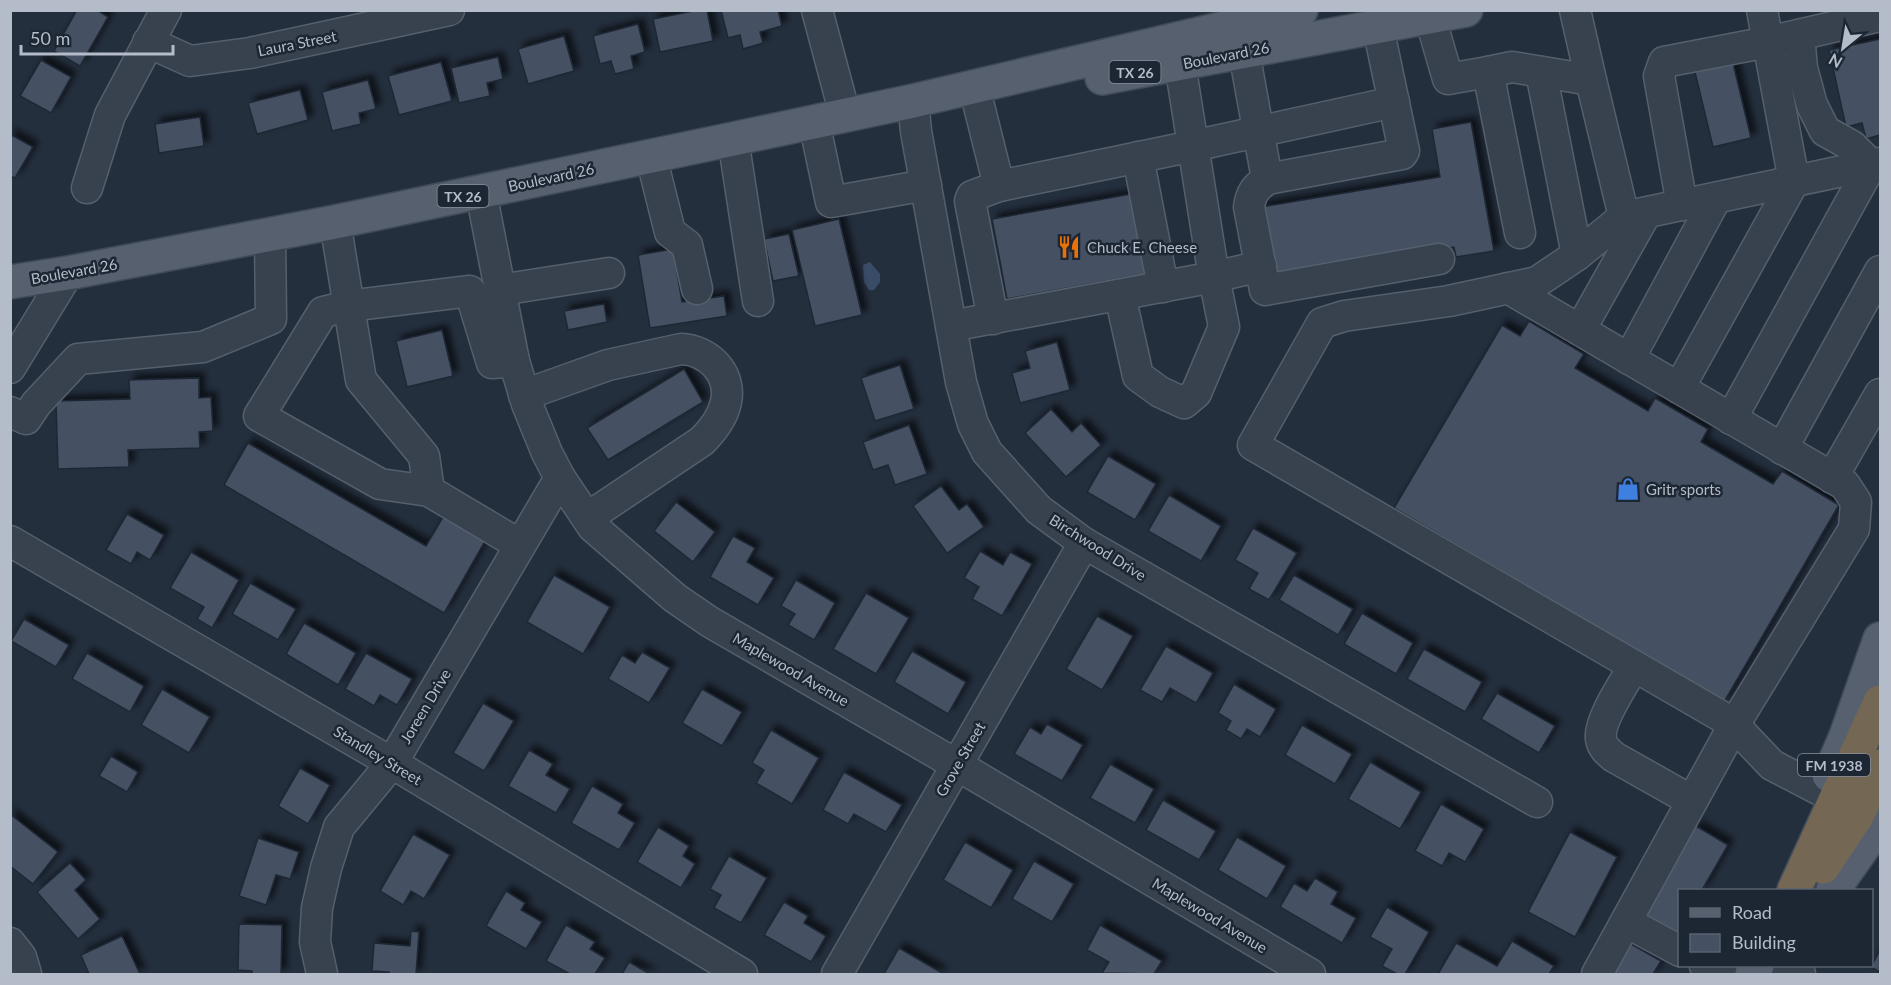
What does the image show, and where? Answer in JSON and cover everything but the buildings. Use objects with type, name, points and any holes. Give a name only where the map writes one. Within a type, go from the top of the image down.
[{"type":"highway","points":[[1795,889],[1881,702]]},
{"type":"highway","points":[[1808,889],[1857,816],[1881,766]]},
{"type":"main road","name":"Boulevard 26","points":[[10,282],[270,235],[733,139],[913,101],[1301,10]]},
{"type":"main road","name":"Boulevard 26","points":[[913,101],[1077,83],[1466,10]]},
{"type":"main road","name":"FM 1938","points":[[1786,889],[1800,843],[1846,736],[1881,639]]},
{"type":"main road","points":[[1834,889],[1881,818]]},
{"type":"street","points":[[87,188],[110,115],[166,10]]},
{"type":"street","name":"Laura Street","points":[[148,42],[190,61],[260,51],[449,10]]},
{"type":"street","points":[[817,10],[829,118],[831,202],[926,184]]},
{"type":"street","points":[[1575,10],[1591,80],[1635,215],[1580,330]]},
{"type":"street","points":[[1679,388],[1794,181],[1762,10]]},
{"type":"street","points":[[1682,205],[1659,76],[1664,62],[1768,42],[1881,16]]},
{"type":"street","points":[[1430,17],[1448,79],[1512,67],[1591,80]]},
{"type":"street","points":[[1378,27],[1404,151],[1402,154],[1267,179],[1256,187],[1250,195],[1249,207],[1265,290],[1439,260]]},
{"type":"street","points":[[1799,35],[1802,68],[1812,105],[1825,131],[1852,146],[1876,164]]},
{"type":"street","points":[[1244,52],[1267,179]]},
{"type":"street","points":[[1120,295],[1138,376],[1160,392],[1184,403],[1196,393],[1224,327],[1180,64]]},
{"type":"street","points":[[1488,72],[1520,233]]},
{"type":"street","points":[[1541,72],[1577,255]]},
{"type":"street","points":[[976,94],[999,186]]},
{"type":"street","name":"Birchwood Drive","points":[[913,101],[962,382],[973,424],[987,452],[1039,510],[1084,543],[1537,802]]},
{"type":"street","points":[[993,319],[970,201],[972,196],[999,186],[1394,102]]},
{"type":"street","points":[[733,139],[758,301]]},
{"type":"street","points":[[651,156],[670,232],[687,245],[697,289]]},
{"type":"street","points":[[1138,157],[1163,287]]},
{"type":"street","points":[[1822,791],[1772,765],[1734,725],[1252,445],[1322,323],[1344,316],[1449,301],[1537,282],[1635,215],[1876,164]]},
{"type":"street","points":[[1731,418],[1876,164]]},
{"type":"street","name":"Maplewood Avenue","points":[[481,192],[513,361],[524,395],[547,453],[560,478],[593,527],[666,590],[710,622],[957,765],[1310,975]]},
{"type":"street","points":[[1629,359],[1716,198]]},
{"type":"street","points":[[335,222],[361,380],[424,456],[429,491]]},
{"type":"street","points":[[10,412],[26,419],[36,404],[78,359],[203,347],[271,319],[270,235]]},
{"type":"street","points":[[951,326],[1163,287],[1260,266]]},
{"type":"street","points":[[1782,448],[1881,271]]},
{"type":"street","points":[[10,368],[68,273]]},
{"type":"street","points":[[500,290],[609,273]]},
{"type":"street","points":[[1508,288],[1845,485],[1856,502],[1854,529],[1734,725],[1597,975]]},
{"type":"street","points":[[513,361],[492,363],[470,291],[348,306],[323,312],[259,416],[380,484],[429,491],[520,545]]},
{"type":"street","points":[[524,395],[608,365],[681,349],[702,354],[714,362],[723,375],[726,385],[726,401],[712,431],[702,441],[587,518]]},
{"type":"street","points":[[1832,478],[1881,394]]},
{"type":"street","name":"Joreen Drive","points":[[322,975],[315,942],[317,908],[339,827],[392,763],[560,478]]},
{"type":"street","name":"Standley Street","points":[[10,541],[392,763],[742,975]]},
{"type":"street","name":"Grove Street","points":[[837,975],[1084,543]]},
{"type":"street","points":[[1634,666],[1602,727],[1601,740],[1605,750],[1614,758],[1692,801]]},
{"type":"street","points":[[1626,922],[1678,950]]},
{"type":"street","points":[[10,943],[21,957],[26,975]]},
{"type":"street","points":[[1707,967],[1722,975]]},
{"type":"street","points":[[1786,967],[1800,975]]},
{"type":"water","points":[[870,262],[880,274],[880,282],[874,290],[869,290],[864,282],[863,265]]},
{"type":"place","name":"Chuck E. Cheese","points":[[1069,247]]},
{"type":"place","name":"Gritr sports","points":[[1628,489]]}]
